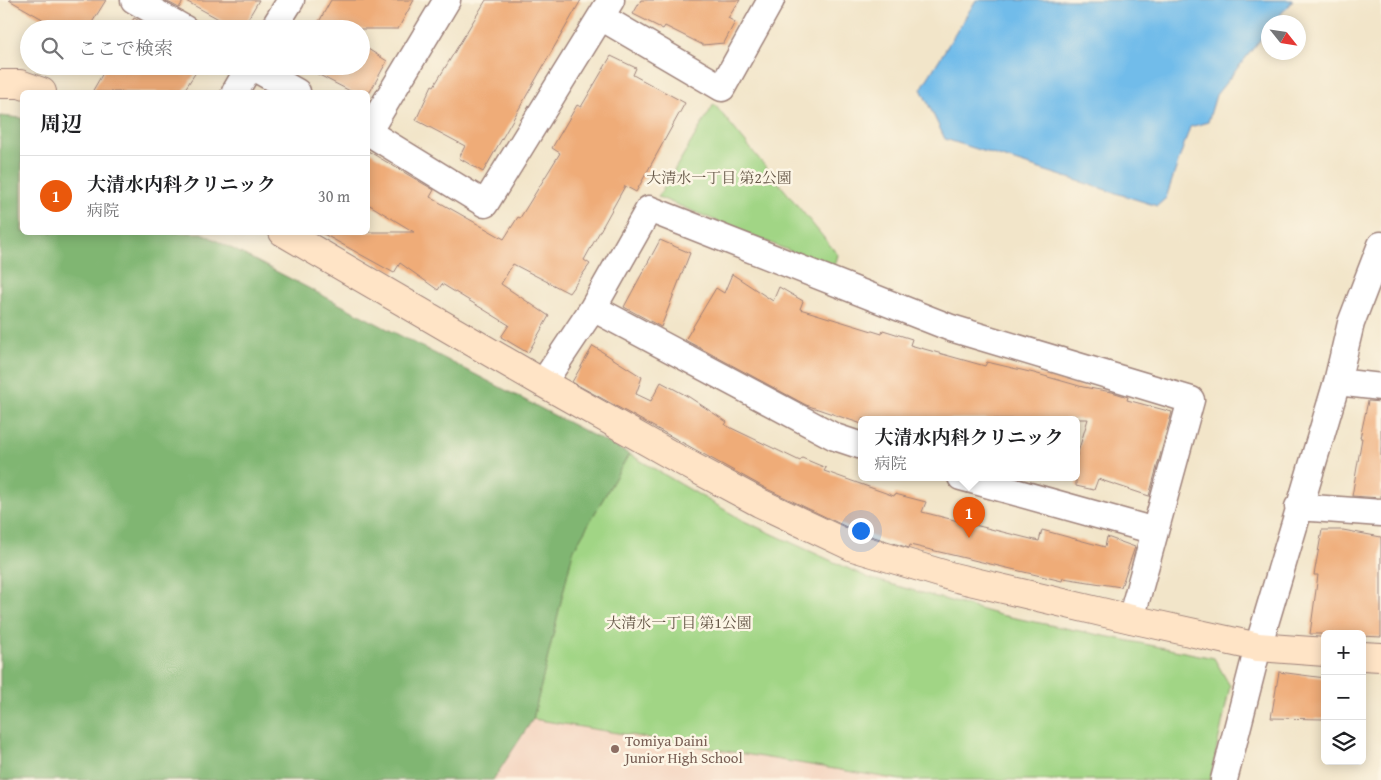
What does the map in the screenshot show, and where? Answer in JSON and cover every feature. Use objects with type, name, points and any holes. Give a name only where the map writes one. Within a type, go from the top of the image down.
[{"type":"street","points":[[134,0],[169,20]]},
{"type":"street","points":[[279,20],[291,0]]},
{"type":"street","points":[[370,129],[447,0]]},
{"type":"street","points":[[370,133],[485,204],[606,9],[722,88],[771,0]]},
{"type":"street","points":[[236,90],[245,75]]},
{"type":"street","points":[[266,75],[293,90]]},
{"type":"street","points":[[0,84],[20,84],[36,90]]},
{"type":"street","points":[[543,384],[593,308],[649,209],[951,328],[1190,400],[1131,619]]},
{"type":"street","points":[[288,235],[543,384],[760,503],[853,547],[953,577],[1131,619],[1258,647],[1321,652]]},
{"type":"street","points":[[1224,780],[1258,647],[1336,382],[1351,324],[1381,245]]},
{"type":"street","points":[[593,308],[835,437],[858,445]]},
{"type":"street","points":[[1336,382],[1381,387]]},
{"type":"street","points":[[975,481],[1155,531]]},
{"type":"street","points":[[1298,508],[1381,513]]},
{"type":"street","points":[[1366,656],[1381,657]]},
{"type":"shaded area","name":"Tomiya Daini Junior High School","points":[[533,719],[901,780],[493,780]]},
{"type":"green space","name":"大清水一丁目 第2公園","points":[[714,104],[838,255],[834,269],[658,197]]},
{"type":"green space","points":[[0,116],[20,118],[20,235],[206,235],[629,454],[573,551],[533,719],[493,780],[0,780]]},
{"type":"green space","name":"大清水一丁目 第1公園","points":[[629,454],[744,521],[869,578],[1000,615],[1214,658],[1230,686],[1210,780],[901,780],[533,719],[573,551]]},
{"type":"water","points":[[976,0],[1293,0],[1280,15],[1261,15],[1261,39],[1216,95],[1208,122],[1190,127],[1166,198],[1157,206],[945,139],[921,89]]},
{"type":"building","points":[[9,0],[106,0],[94,20],[44,20]]},
{"type":"building","points":[[164,0],[184,0],[179,8]]},
{"type":"building","points":[[184,0],[259,0],[247,20],[221,20]]},
{"type":"building","points":[[331,0],[414,0],[398,29],[370,29],[370,20],[320,20]]},
{"type":"building","points":[[486,0],[581,0],[483,172],[459,158],[465,146],[416,120],[432,85],[434,86]]},
{"type":"building","points":[[641,0],[740,0],[728,18],[735,22],[724,43],[703,45],[665,26],[663,29],[633,14]]},
{"type":"building","points":[[370,50],[387,61],[370,92],[370,90],[348,90],[319,75],[370,75]]},
{"type":"building","points":[[611,56],[636,68],[633,75],[685,103],[636,192],[625,186],[584,260],[590,264],[569,293],[513,264],[501,284],[549,316],[528,353],[501,337],[509,325],[442,284],[438,290],[400,263],[394,273],[325,235],[370,235],[370,232],[414,232],[370,205],[370,152],[434,190],[430,197],[504,239],[518,217],[520,218],[560,153],[552,148],[577,105],[581,107]]},
{"type":"building","points":[[102,75],[194,75],[184,90],[93,90]]},
{"type":"building","points":[[660,240],[690,253],[661,327],[624,307]]},
{"type":"building","points":[[732,274],[773,301],[779,287],[803,301],[800,309],[882,334],[883,330],[912,339],[910,345],[985,366],[987,362],[1083,387],[1112,392],[1128,397],[1127,400],[1172,412],[1149,496],[1098,479],[1094,490],[1076,486],[1076,481],[1080,481],[1080,446],[1088,419],[1080,419],[1080,416],[858,416],[858,423],[806,405],[685,340],[716,288],[724,293]]},
{"type":"building","points":[[593,346],[642,377],[636,394],[651,401],[661,382],[689,397],[727,422],[725,425],[800,461],[802,458],[826,468],[824,471],[894,496],[895,494],[926,502],[922,512],[1039,541],[1042,530],[1105,547],[1107,537],[1135,547],[1121,587],[1063,578],[1062,581],[910,545],[909,548],[855,531],[767,489],[572,382]]},
{"type":"building","points":[[1368,401],[1381,402],[1381,498],[1352,496],[1362,438],[1360,438]]},
{"type":"building","points":[[1322,530],[1343,530],[1381,537],[1381,637],[1366,636],[1366,630],[1321,630],[1321,634],[1310,634],[1318,575],[1314,575]]},
{"type":"building","points":[[1279,672],[1321,677],[1321,719],[1271,718]]},
{"type":"place","name":"大清水内科クリニック","points":[[969,538]]},
{"type":"place","name":"Tomiya Daini Junior High School","points":[[615,749]]}]
